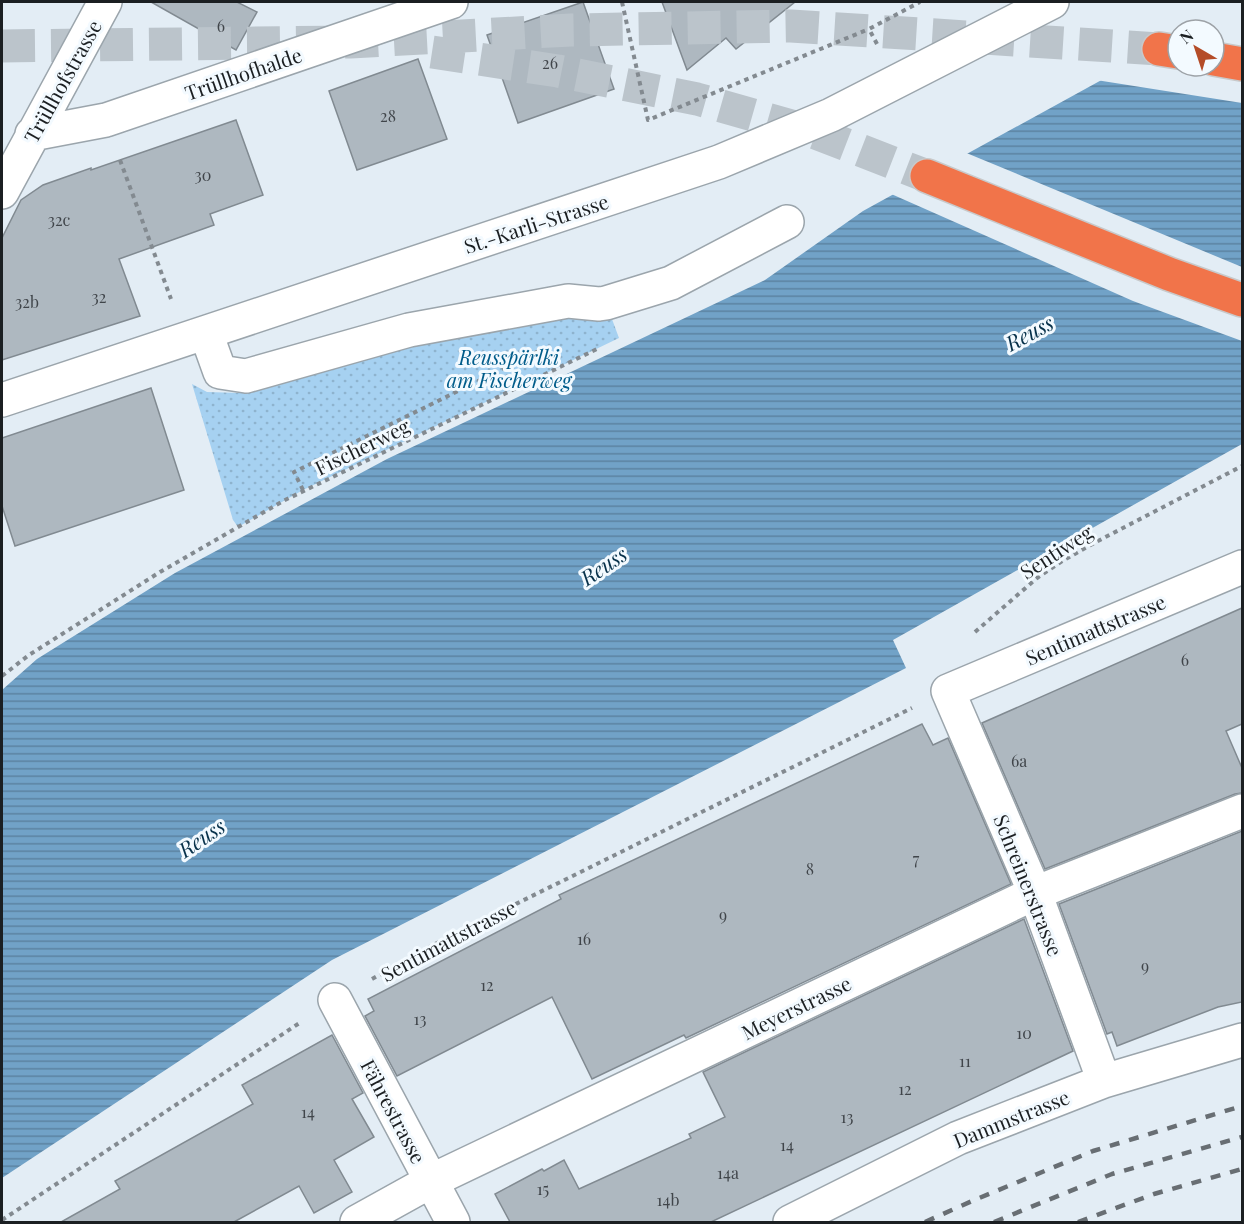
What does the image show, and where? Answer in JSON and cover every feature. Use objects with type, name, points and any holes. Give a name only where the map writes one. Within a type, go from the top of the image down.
[{"type":"highway","points":[[1226,61],[1242,64]]},
{"type":"highway","points":[[927,176],[1158,270],[1242,300]]},
{"type":"street","name":"Trüllhofstrasse","points":[[2,192],[105,2]]},
{"type":"street","name":"Trüllhofhalde","points":[[32,134],[106,120],[451,2]]},
{"type":"street","name":"St.-Karli-Strasse","points":[[2,400],[718,162],[831,115],[1052,2]]},
{"type":"street","points":[[196,336],[220,372],[246,376],[409,330],[568,301],[606,303],[671,283],[787,222]]},
{"type":"street","name":"Sentimattstrasse","points":[[934,697],[1242,567]]},
{"type":"street","name":"Schreinerstrasse","points":[[934,697],[1035,893],[1104,1081]]},
{"type":"street","name":"Meyerstrasse","points":[[357,1222],[431,1181],[1035,893],[1242,811]]},
{"type":"street","name":"Fährestrasse","points":[[335,1000],[453,1222]]},
{"type":"street","name":"Dammstrasse","points":[[790,1222],[958,1138],[1104,1081],[1242,1040]]},
{"type":"path","points":[[622,2],[648,120],[869,29]]},
{"type":"path","points":[[106,120],[196,336]]},
{"type":"path","points":[[303,490],[294,472],[550,346]]},
{"type":"path","name":"Fischerweg","points":[[2,676],[29,655],[160,572],[303,490],[600,347]]},
{"type":"path","name":"Sentiweg","points":[[968,639],[1037,578],[1064,560],[1242,466]]},
{"type":"path","name":"Sentimattstrasse","points":[[2,1220],[335,1000],[435,944],[934,697]]},
{"type":"green space","name":"Reusspärlki am Fischerweg","points":[[606,303],[619,338],[303,490],[238,527],[233,520],[192,384],[207,392],[241,393],[279,385],[335,363]]},
{"type":"water","name":"Reuss","points":[[1242,3],[1242,444],[893,640],[906,668],[332,960],[2,1178],[2,690],[37,659],[175,573],[387,459],[765,280],[863,211],[1166,45],[1166,78],[1226,78],[1226,18]]},
{"type":"pier","points":[[1242,2],[1242,103],[1096,80],[1166,42],[1166,78],[1226,78],[1226,18],[1210,18]]},
{"type":"pier","points":[[964,152],[1242,267],[1242,341],[1133,301],[889,193]]},
{"type":"building","points":[[151,2],[237,2],[257,12],[236,50]]},
{"type":"building","points":[[583,2],[614,89],[518,123],[487,35]]},
{"type":"building","points":[[662,2],[795,2],[736,49],[726,38],[687,70]]},
{"type":"building","points":[[418,59],[447,139],[357,170],[329,91]]},
{"type":"building","points":[[236,120],[263,195],[210,214],[214,225],[119,259],[140,316],[2,360],[2,238],[21,200],[43,185]]},
{"type":"building","points":[[151,388],[184,490],[15,546],[2,506],[2,438]]},
{"type":"building","points":[[1242,608],[1242,724],[1226,731],[1242,768],[1242,793],[1045,869],[982,723]]},
{"type":"building","points":[[922,724],[933,745],[948,738],[1011,884],[686,1038],[684,1035],[592,1079],[552,997],[397,1076],[365,1016],[374,1011],[368,999],[561,899],[559,895]]},
{"type":"building","points":[[1242,831],[1242,1002],[1218,1007],[1117,1046],[1112,1032],[1107,1034],[1059,904]]},
{"type":"building","points":[[1024,919],[1073,1051],[711,1222],[510,1222],[495,1194],[564,1160],[579,1189],[691,1138],[689,1134],[725,1117],[703,1072]]},
{"type":"building","points":[[332,1035],[363,1093],[352,1099],[374,1137],[334,1160],[352,1192],[314,1213],[299,1186],[234,1222],[61,1222],[120,1189],[115,1181],[253,1104],[242,1085]]},
{"type":"tunnel","points":[[2,46],[350,42],[571,30],[791,26],[1159,49]]},
{"type":"tunnel","points":[[432,52],[558,71],[697,99],[816,133],[927,176]]},
{"type":"railway","points":[[925,1222],[1093,1151],[1242,1106]]},
{"type":"railway","points":[[994,1222],[1112,1174],[1242,1137]]},
{"type":"railway","points":[[1078,1222],[1154,1194],[1242,1169]]}]
